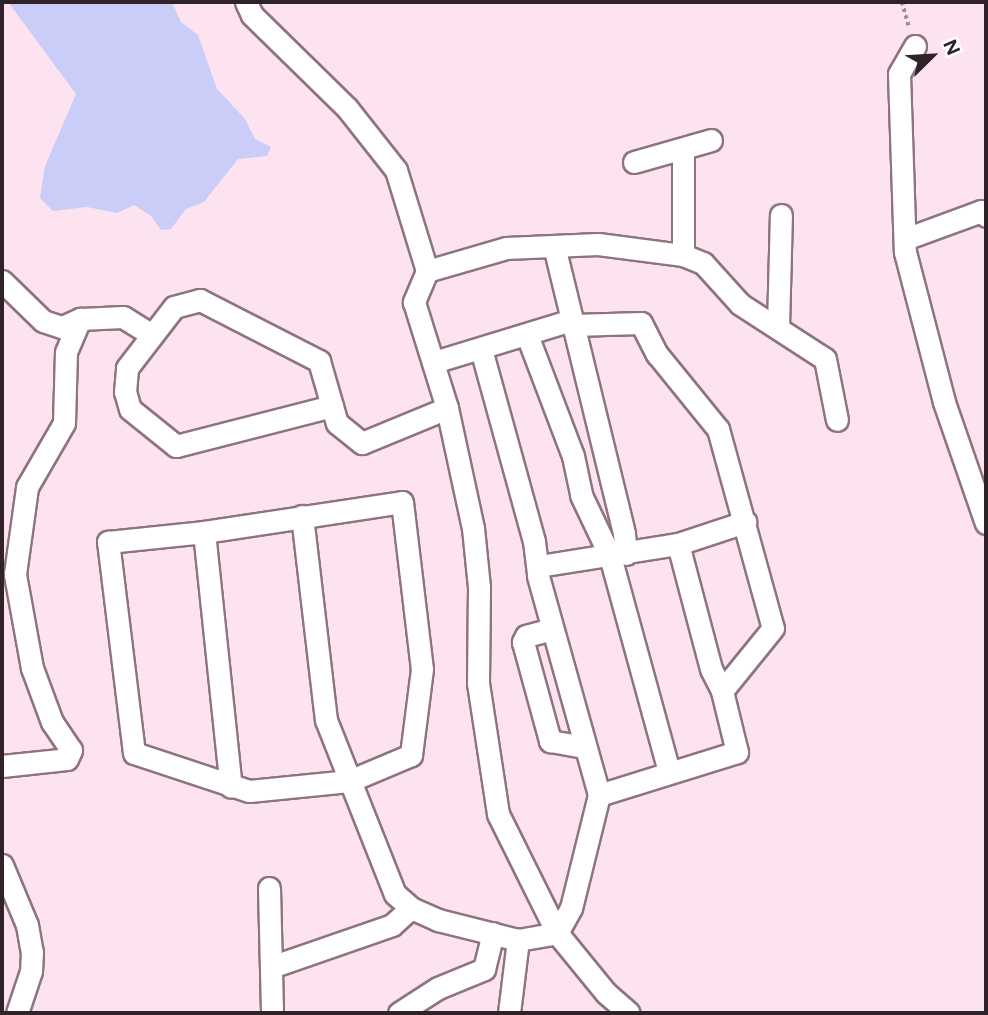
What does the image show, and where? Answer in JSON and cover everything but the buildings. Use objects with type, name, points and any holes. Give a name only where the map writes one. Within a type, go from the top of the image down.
[{"type":"street","points":[[246,2],[252,15],[347,108],[396,170],[427,271],[414,302],[447,408],[473,528],[479,587],[478,683],[498,814],[557,933],[606,993],[629,1013]]},
{"type":"street","points":[[915,46],[899,74],[905,239],[944,402],[986,523]]},
{"type":"street","points":[[634,162],[711,140]]},
{"type":"street","points":[[683,150],[683,255]]},
{"type":"street","points":[[905,239],[981,211],[986,216]]},
{"type":"street","points":[[778,327],[781,215]]},
{"type":"street","points":[[427,271],[506,248],[598,244],[683,255],[703,263],[740,304],[825,359],[837,420]]},
{"type":"street","points":[[554,246],[572,322],[618,555],[668,771]]},
{"type":"street","points":[[3,287],[43,321],[62,327],[80,319],[123,317],[150,334]]},
{"type":"street","points":[[332,406],[176,446],[130,409],[125,391],[127,368],[150,334],[174,307],[200,300],[319,361],[332,406],[337,424],[362,443],[447,408]]},
{"type":"street","points":[[2,766],[67,760],[71,750],[52,722],[32,668],[15,574],[27,487],[64,423],[66,352],[80,319]]},
{"type":"street","points":[[434,362],[572,322],[641,323],[657,354],[718,429],[774,628],[722,691]]},
{"type":"street","points":[[527,335],[550,388],[581,495],[618,555]]},
{"type":"street","points":[[481,349],[539,566],[552,629],[583,747],[599,796],[571,908],[557,933]]},
{"type":"street","points":[[402,502],[422,669],[411,755],[349,781],[249,791],[134,752],[107,542],[204,532],[302,516],[402,502]]},
{"type":"street","points":[[302,516],[326,720],[388,879],[411,908],[517,940],[557,933]]},
{"type":"street","points":[[539,566],[678,544],[745,522]]},
{"type":"street","points":[[204,532],[231,787]]},
{"type":"street","points":[[599,796],[668,771],[737,752],[722,691],[711,670],[678,544]]},
{"type":"street","points":[[552,629],[526,636],[523,642],[550,741],[583,747]]},
{"type":"street","points":[[2,865],[27,925],[32,952],[31,971],[17,1013]]},
{"type":"street","points":[[269,888],[272,1013]]},
{"type":"street","points":[[271,967],[392,925],[411,908]]},
{"type":"street","points":[[399,1013],[438,988],[484,969],[494,933]]},
{"type":"street","points":[[509,1013],[517,940]]},
{"type":"path","points":[[902,2],[915,46]]},
{"type":"water","points":[[8,2],[172,2],[181,22],[198,35],[217,89],[245,119],[255,139],[271,147],[267,156],[238,159],[204,202],[186,209],[171,229],[161,230],[151,216],[134,205],[117,213],[87,207],[53,211],[40,198],[45,166],[76,94]]}]
